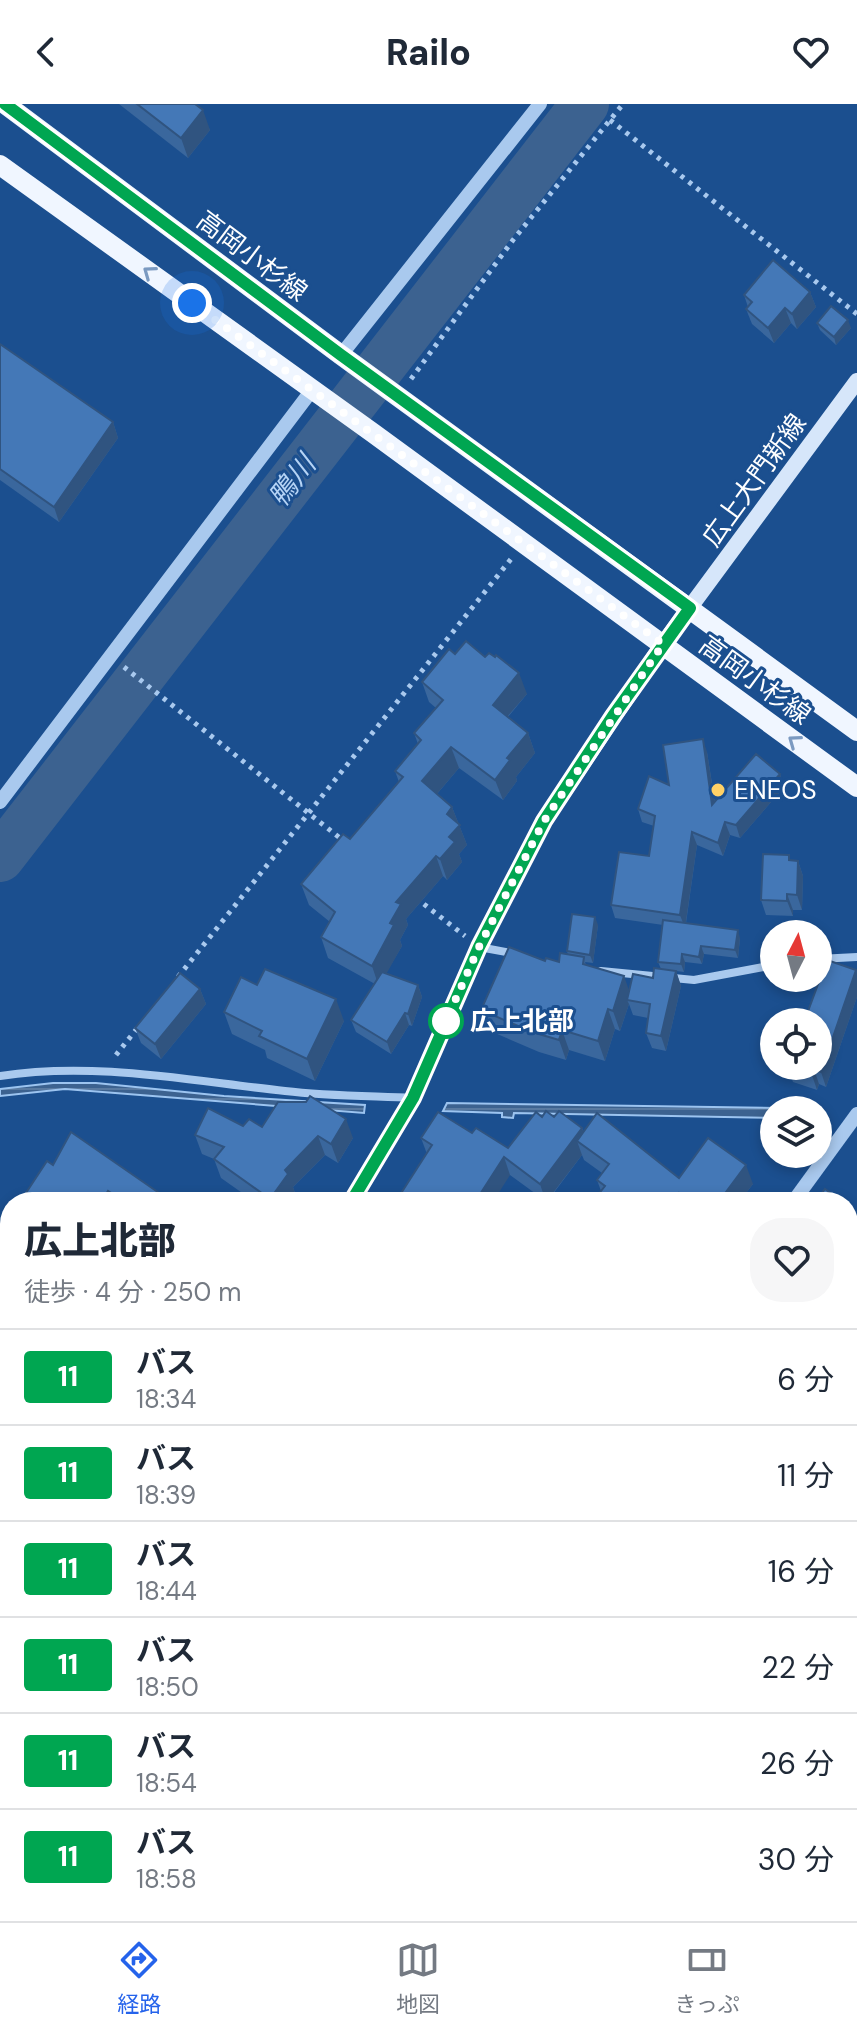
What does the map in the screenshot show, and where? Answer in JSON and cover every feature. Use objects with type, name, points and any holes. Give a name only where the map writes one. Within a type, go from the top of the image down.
[{"type":"main road","name":"高岡小杉線","points":[[5,104],[347,359],[857,731]]},
{"type":"main road","name":"高岡小杉線","points":[[0,165],[857,787]]},
{"type":"main road","name":"広上大門新線","points":[[357,1192],[413,1098],[479,947],[544,821],[663,644],[857,381]]},
{"type":"street","points":[[347,359],[540,104]]},
{"type":"street","points":[[0,802],[110,657],[319,395]]},
{"type":"street","points":[[479,947],[525,956]]},
{"type":"street","points":[[832,958],[857,957]]},
{"type":"street","points":[[596,970],[694,980],[760,968]]},
{"type":"street","points":[[0,1076],[29,1071],[103,1071],[290,1092],[413,1098]]},
{"type":"street","points":[[800,1192],[857,1114]]},
{"type":"path","points":[[398,396],[513,240],[623,104]]},
{"type":"path","points":[[610,120],[857,314]]},
{"type":"path","points":[[172,985],[523,543]]},
{"type":"path","points":[[110,657],[346,843]]},
{"type":"path","points":[[409,892],[479,947]]},
{"type":"path","points":[[103,1071],[142,1022]]},
{"type":"water","points":[[53,1083],[96,1083],[224,1096],[365,1105],[364,1113],[65,1089],[0,1096],[0,1089]]},
{"type":"water","points":[[447,1103],[760,1108],[760,1118],[514,1113],[513,1118],[502,1117],[502,1113],[443,1111]]},
{"type":"building","points":[[137,104],[195,104],[203,110],[181,138]]},
{"type":"building","points":[[773,260],[810,292],[792,314],[785,308],[768,328],[746,309],[752,302],[744,295]]},
{"type":"building","points":[[831,306],[848,320],[834,337],[817,323]]},
{"type":"building","points":[[0,344],[113,422],[54,507],[0,469]]},
{"type":"building","points":[[466,641],[485,657],[489,653],[496,655],[519,673],[493,705],[528,733],[507,758],[510,760],[495,780],[451,747],[422,781],[452,807],[447,814],[460,825],[449,837],[455,842],[440,859],[436,856],[396,902],[401,904],[390,923],[394,925],[372,966],[321,937],[335,912],[301,884],[343,834],[350,839],[403,777],[395,771],[421,740],[414,733],[443,700],[422,682],[449,649],[455,654]]},
{"type":"building","points":[[703,739],[712,805],[756,754],[780,774],[736,825],[725,822],[718,843],[692,832],[680,915],[611,905],[619,852],[649,856],[655,816],[638,809],[649,776],[669,785],[663,745]]},
{"type":"building","points":[[763,854],[789,855],[789,860],[798,861],[797,895],[787,894],[787,901],[761,900]]},
{"type":"building","points":[[572,914],[595,917],[590,955],[567,951]]},
{"type":"building","points":[[663,920],[738,930],[735,950],[701,946],[699,957],[682,954],[681,964],[658,962]]},
{"type":"building","points":[[509,947],[545,961],[546,958],[559,962],[560,953],[584,957],[583,964],[624,976],[613,1011],[608,1009],[598,1041],[562,1030],[559,1040],[481,1010]]},
{"type":"building","points":[[832,962],[856,970],[832,1040],[832,1008],[809,1008],[815,992],[832,992]]},
{"type":"building","points":[[654,968],[676,971],[661,1036],[646,1033],[650,1004],[627,1000],[633,974],[653,978]]},
{"type":"building","points":[[265,969],[336,999],[307,1059],[259,1036],[262,1031],[224,1012],[241,977],[257,985]]},
{"type":"building","points":[[382,972],[418,985],[408,1014],[405,1013],[387,1042],[351,1020]]},
{"type":"building","points":[[180,973],[200,989],[155,1044],[135,1028]]},
{"type":"building","points":[[310,1096],[346,1119],[331,1144],[318,1136],[285,1170],[288,1174],[275,1192],[260,1192],[214,1159],[224,1147],[195,1135],[208,1108],[243,1126],[249,1119],[262,1127],[278,1102],[306,1102]]},
{"type":"building","points":[[546,1111],[554,1117],[559,1111],[582,1128],[540,1184],[504,1157],[481,1192],[402,1192],[432,1145],[421,1138],[438,1112],[472,1133],[476,1128],[508,1148],[536,1112],[542,1117]]},
{"type":"building","points":[[597,1113],[679,1178],[708,1138],[746,1165],[726,1192],[600,1192],[605,1186],[597,1180],[609,1164],[577,1141]]},
{"type":"building","points":[[71,1132],[158,1192],[27,1192],[47,1161],[53,1165]]},
{"type":"waterway","name":"鴨川","points":[[0,858],[585,104]]},
{"type":"bus line","name":"11","points":[[5,104],[341,355],[690,608],[613,716],[544,821],[479,947],[413,1098],[357,1192]]},
{"type":"place","name":"ENEOS","points":[[718,790]]},
{"type":"place","name":"広上北部","points":[[446,1021]]},
{"type":"route","points":[[192,303],[663,644],[544,821],[479,947],[446,1021]]}]
